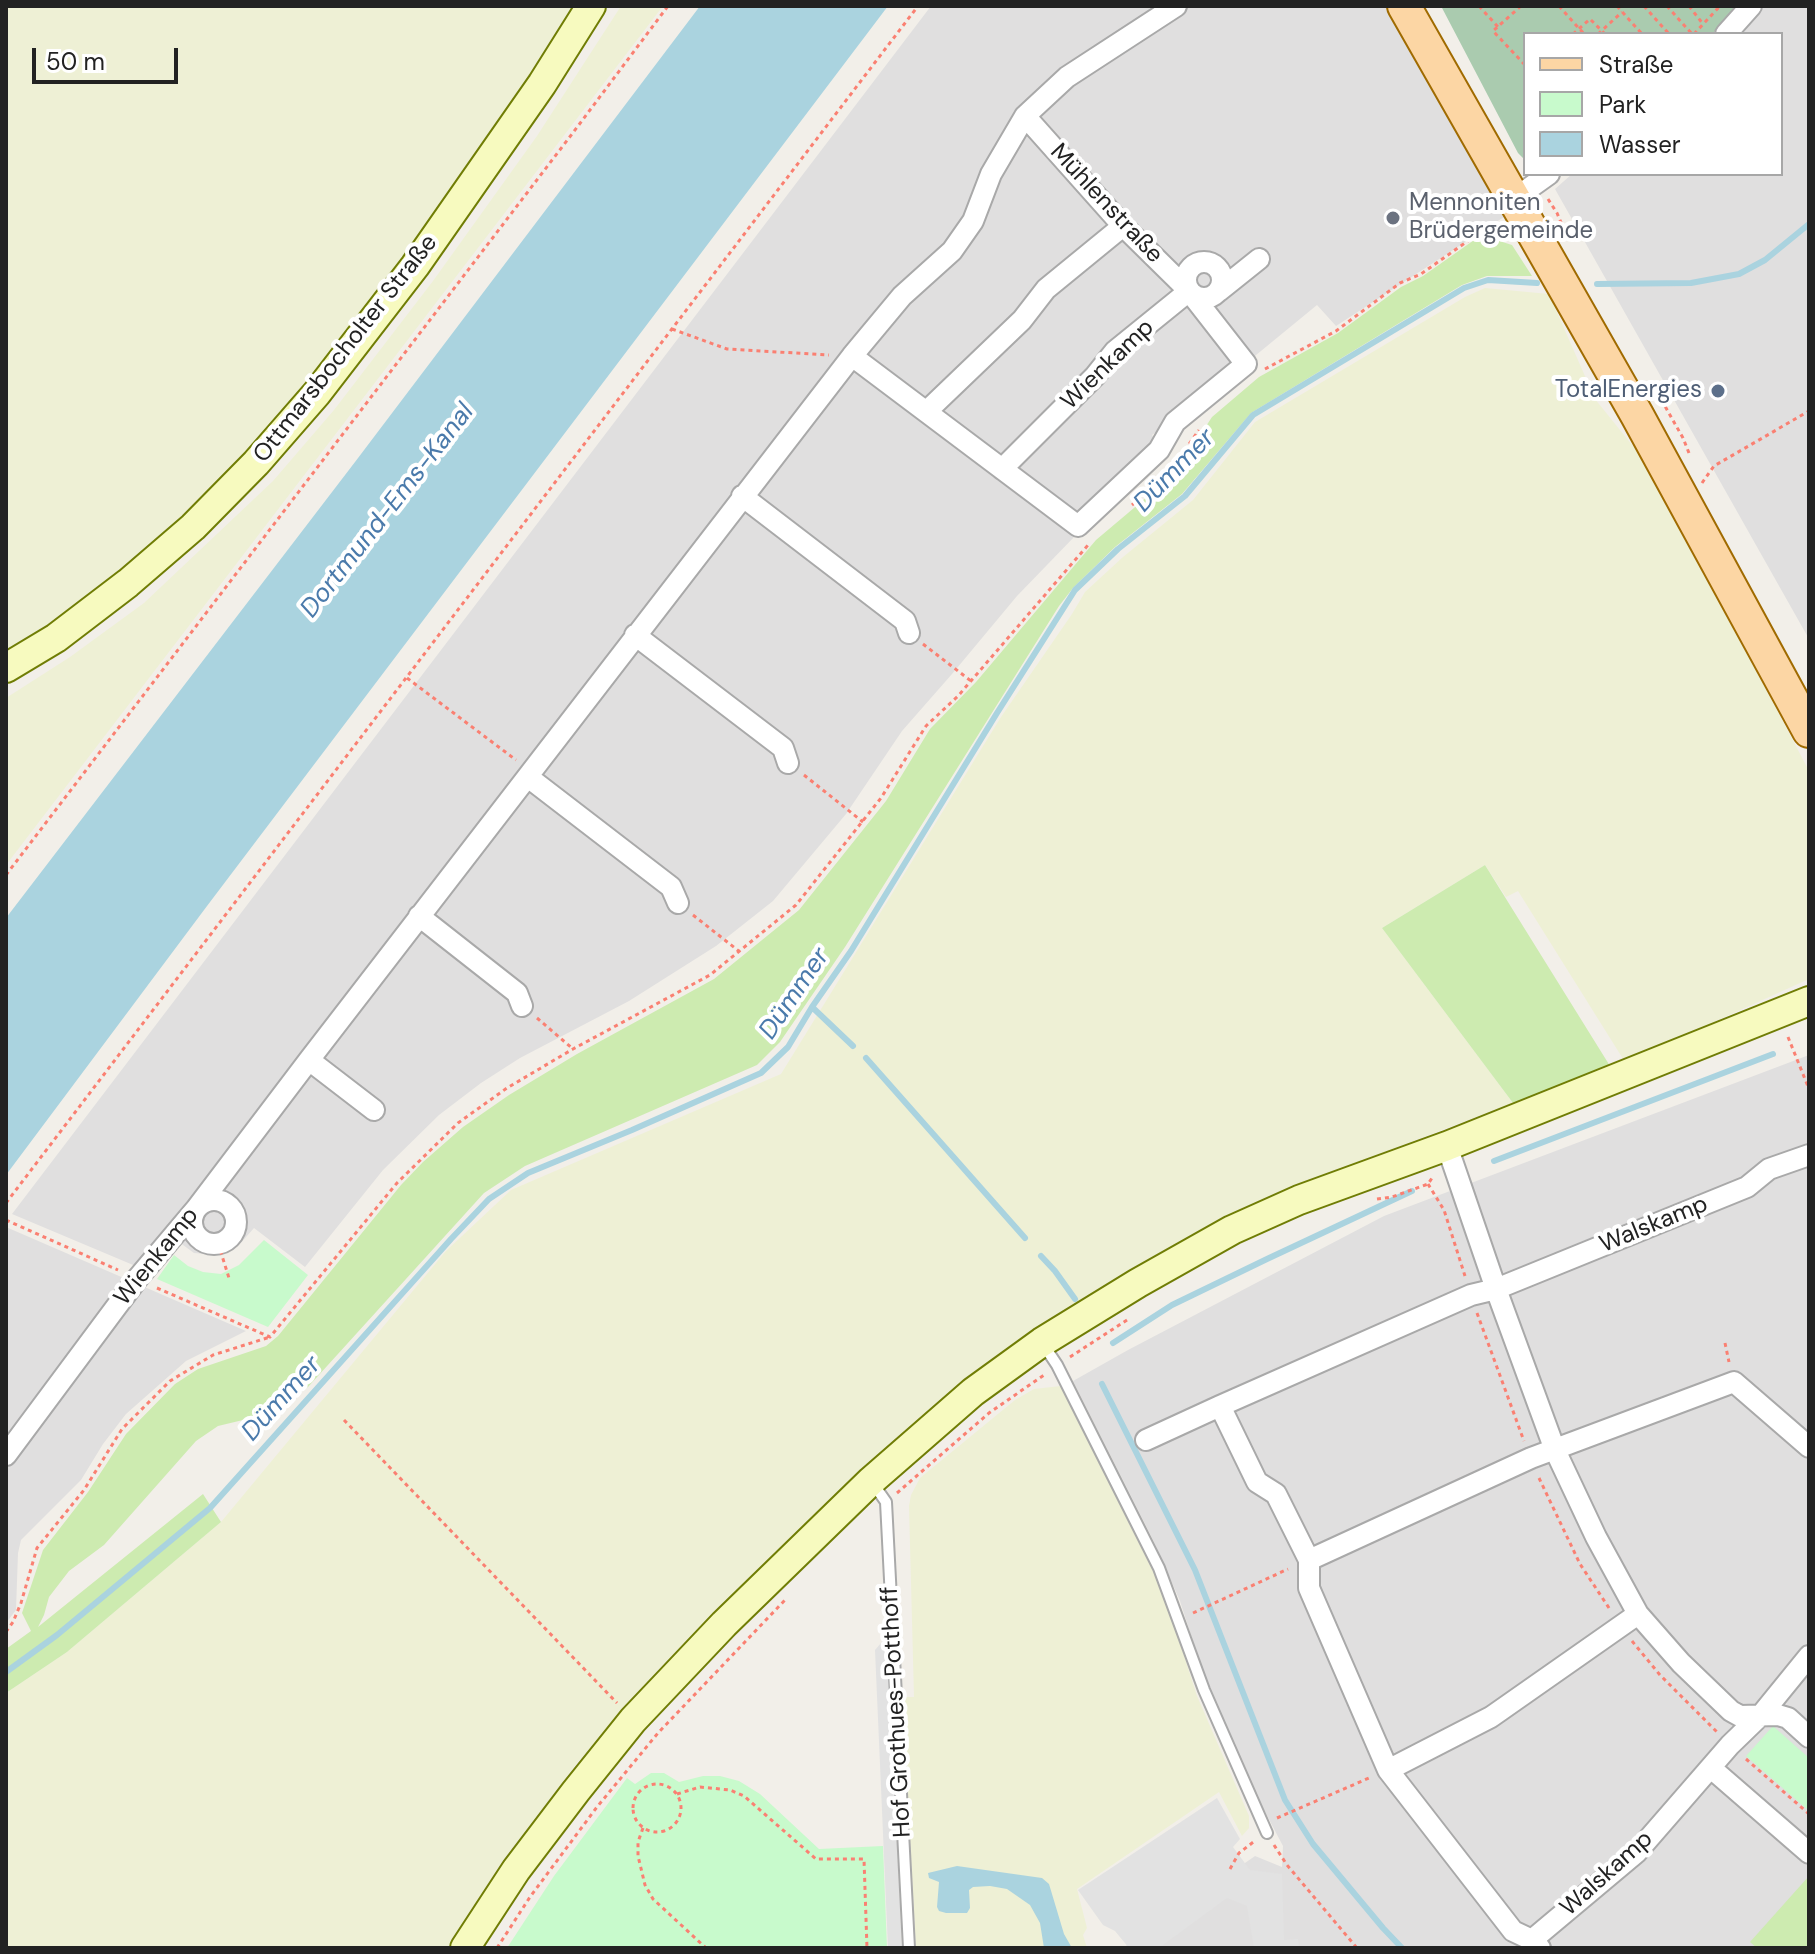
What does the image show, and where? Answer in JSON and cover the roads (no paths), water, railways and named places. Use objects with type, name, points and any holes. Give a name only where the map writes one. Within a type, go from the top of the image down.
[{"type":"main road","name":"Ottmarsbocholter Straße","points":[[6,668],[56,638],[128,583],[193,527],[256,463],[317,393],[415,266],[542,84],[591,6]]},
{"type":"main road","points":[[1404,6],[1637,415],[1809,731]]},
{"type":"main road","points":[[465,1948],[516,1870],[633,1720],[724,1624],[878,1491],[973,1392],[1049,1354],[1138,1283],[1232,1230],[1299,1200],[1451,1157],[1809,1001]]},
{"type":"street","points":[[1176,6],[1067,77],[1025,116],[991,174],[973,221],[952,251],[902,296],[852,356],[1078,526],[1159,450],[1175,422],[1246,364],[1189,291],[1186,277],[1193,265],[1207,263],[1219,271],[1222,277],[1219,291]]},
{"type":"street","points":[[1728,32],[1751,6]]},
{"type":"street","name":"Mühlenstraße","points":[[1025,116],[1123,226],[1189,291]]},
{"type":"street","points":[[1514,199],[1546,176]]},
{"type":"street","points":[[927,411],[1022,320],[1046,289],[1123,226]]},
{"type":"street","points":[[1189,291],[1194,296],[1207,298],[1259,259]]},
{"type":"street","name":"Wienkamp","points":[[1002,469],[1095,376],[1115,351],[1189,291]]},
{"type":"street","name":"Wienkamp","points":[[6,1455],[137,1279],[196,1209],[852,356]]},
{"type":"street","points":[[742,496],[905,621],[909,633]]},
{"type":"street","points":[[635,635],[783,748],[788,763]]},
{"type":"street","points":[[530,774],[671,887],[678,903]]},
{"type":"street","points":[[419,916],[517,993],[522,1006]]},
{"type":"street","points":[[309,1060],[374,1110]]},
{"type":"street","name":"Walskamp","points":[[1146,1440],[1471,1295],[1496,1289],[1747,1187],[1769,1169],[1809,1155]]},
{"type":"street","points":[[1451,1157],[1555,1450],[1596,1537],[1638,1614],[1681,1663],[1731,1711],[1740,1716],[1778,1715],[1788,1718],[1809,1737]]},
{"type":"street","points":[[210,1200],[227,1204],[236,1218],[232,1234],[218,1243],[201,1240],[192,1225],[196,1209],[210,1200]]},
{"type":"street","points":[[1309,1560],[1531,1458],[1734,1382],[1809,1447]]},
{"type":"street","name":"Walskamp","points":[[1220,1406],[1257,1482],[1276,1494],[1309,1560],[1309,1588],[1388,1770],[1513,1931],[1536,1944],[1637,1852],[1761,1715],[1809,1656]]},
{"type":"street","points":[[1388,1770],[1491,1717],[1638,1614]]},
{"type":"street","points":[[1711,1768],[1809,1853]]},
{"type":"lane","points":[[1049,1354],[1159,1568],[1204,1690],[1267,1833]]},
{"type":"lane","name":"Hof Grothues-Potthoff","points":[[878,1491],[909,1948]]},
{"type":"water","name":"Dortmund-Ems-Kanal","points":[[700,6],[888,6],[6,1175],[6,918]]},
{"type":"water","points":[[957,1866],[1042,1878],[1049,1884],[1064,1934],[1072,1948],[1044,1948],[1040,1923],[1030,1905],[1007,1889],[973,1887],[969,1890],[970,1908],[967,1913],[939,1911],[939,1882],[929,1878],[928,1873]]},
{"type":"waterway","name":"Dümmer","points":[[1597,284],[1691,283],[1739,274],[1765,260],[1809,224]]},
{"type":"waterway","name":"Dümmer","points":[[6,1672],[57,1635],[210,1508],[489,1199],[528,1173],[761,1073],[788,1047],[1075,590],[1118,549],[1185,496],[1253,415],[1464,288],[1488,280],[1537,283]]},
{"type":"waterway","points":[[812,1007],[853,1046]]},
{"type":"waterway","points":[[1494,1161],[1773,1054]]},
{"type":"waterway","points":[[866,1058],[1025,1238]]},
{"type":"waterway","points":[[1113,1343],[1172,1305],[1412,1191]]},
{"type":"waterway","points":[[1041,1256],[1075,1299]]},
{"type":"waterway","points":[[1102,1384],[1195,1570],[1285,1800],[1313,1844],[1402,1948]]},
{"type":"place","name":"Mennoniten Brüdergemeinde","points":[[1393,218]]},
{"type":"place","name":"TotalEnergies","points":[[1718,391]]}]
